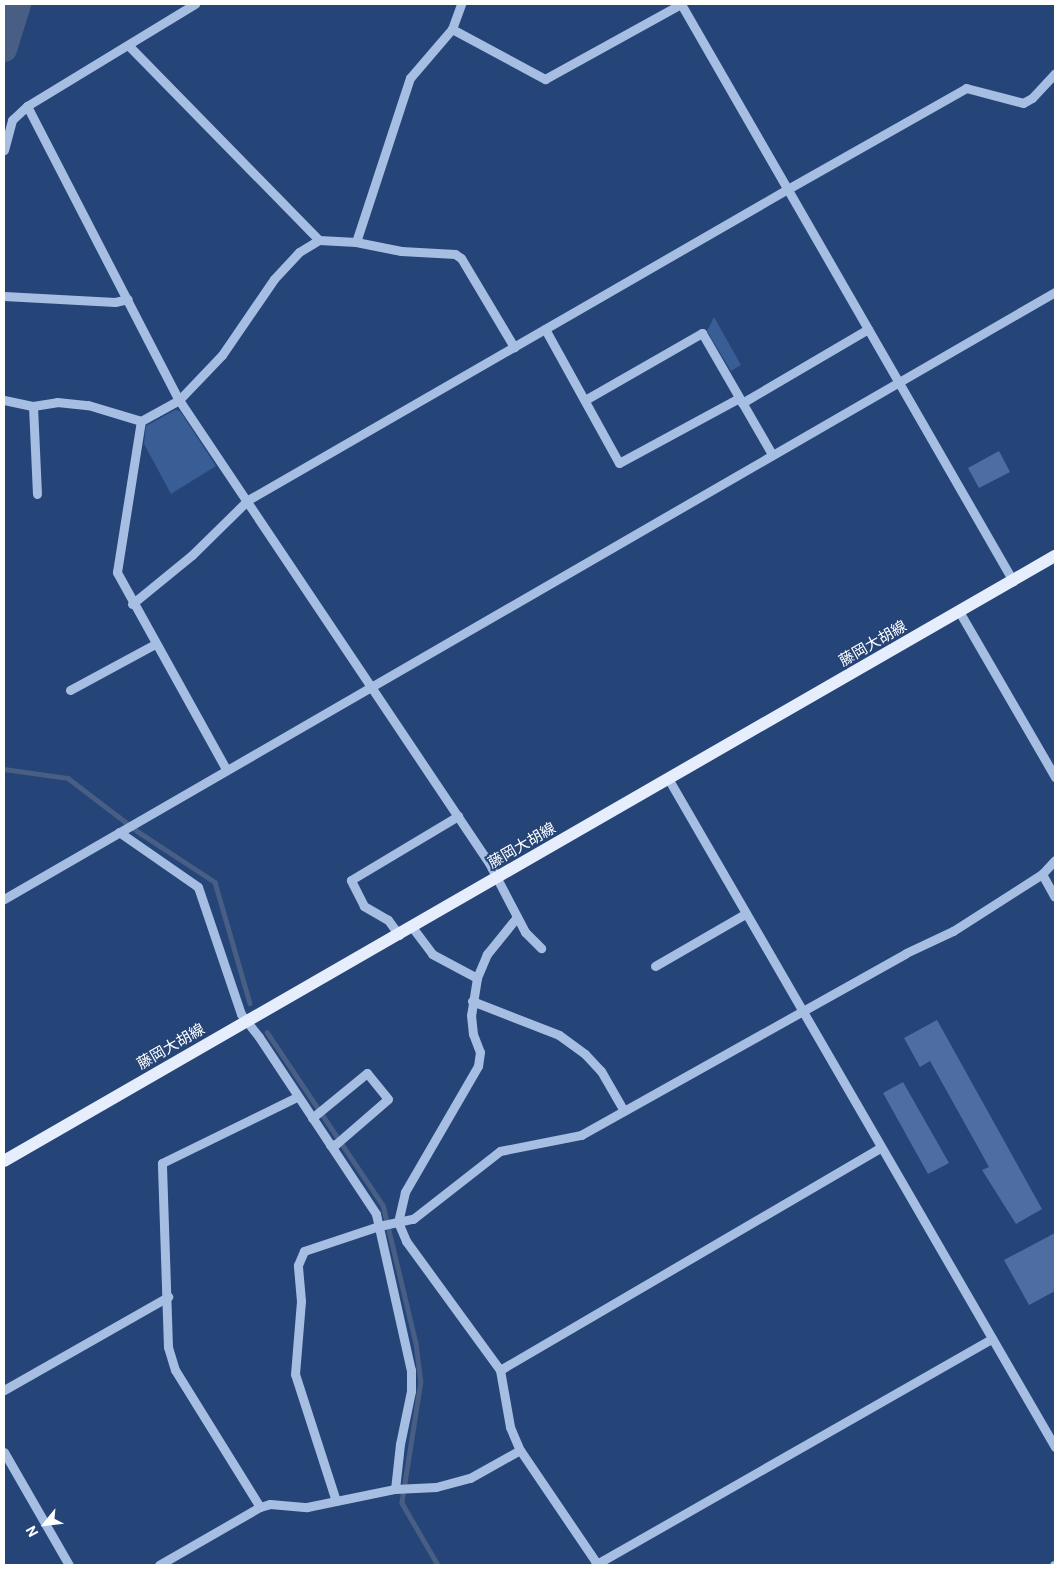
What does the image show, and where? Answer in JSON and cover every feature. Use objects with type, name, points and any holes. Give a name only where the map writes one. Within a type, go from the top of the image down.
[{"type":"main road","name":"藤岡大胡線","points":[[4,1161],[960,613],[1055,556]]},
{"type":"street","points":[[4,150],[12,120],[28,106],[195,4]]},
{"type":"street","points":[[356,242],[410,78],[452,28],[461,4]]},
{"type":"street","points":[[452,28],[545,80],[681,4],[786,190],[1014,580]]},
{"type":"street","points":[[128,45],[320,240]]},
{"type":"street","points":[[132,604],[192,555],[248,500],[786,190],[966,88],[1023,102],[1032,98],[1055,73]]},
{"type":"street","points":[[28,106],[180,400],[458,816],[498,878],[525,932],[541,948]]},
{"type":"street","points":[[4,400],[33,406],[57,402],[88,405],[141,421],[180,400],[222,355],[274,279],[299,252],[320,240],[356,242],[401,251],[455,254],[461,258],[514,347]]},
{"type":"street","points":[[4,899],[226,769],[1055,292]]},
{"type":"street","points":[[4,296],[115,302],[128,299]]},
{"type":"street","points":[[545,329],[586,400],[619,463],[740,400],[868,329]]},
{"type":"street","points":[[586,400],[702,333],[772,454]]},
{"type":"street","points":[[33,406],[37,494]]},
{"type":"street","points":[[141,421],[117,572],[132,604],[226,769]]},
{"type":"street","points":[[960,613],[1055,777]]},
{"type":"street","points":[[70,690],[155,644]]},
{"type":"street","points":[[669,780],[880,1148],[1055,1447]]},
{"type":"street","points":[[399,935],[388,920],[364,906],[351,880],[458,816]]},
{"type":"street","points":[[122,830],[198,888],[238,1009],[297,1097],[315,1116],[371,1204],[381,1225],[411,1370],[411,1391],[400,1444],[397,1489]]},
{"type":"street","points":[[336,1501],[295,1374],[301,1301],[298,1264],[304,1251],[381,1225],[413,1219],[500,1151],[581,1135],[802,1010],[906,953],[953,931],[1042,874],[1055,860]]},
{"type":"street","points":[[1042,874],[1055,897]]},
{"type":"street","points":[[654,966],[745,914]]},
{"type":"street","points":[[517,917],[486,954],[477,978],[472,1001],[473,1034],[480,1052],[478,1066],[405,1192],[396,1222],[406,1241],[500,1370],[510,1427],[520,1450],[597,1565],[992,1339]]},
{"type":"street","points":[[412,927],[432,954],[477,978]]},
{"type":"street","points":[[472,1001],[543,1027],[565,1040],[601,1071],[624,1111]]},
{"type":"street","points":[[315,1116],[367,1072],[388,1099],[333,1145]]},
{"type":"street","points":[[260,1507],[176,1370],[168,1347],[165,1159],[297,1097]]},
{"type":"street","points":[[500,1370],[880,1148]]},
{"type":"street","points":[[4,1390],[168,1297]]},
{"type":"street","points":[[160,1565],[260,1507],[270,1504],[307,1507],[397,1489],[410,1490],[436,1487],[470,1478],[520,1450]]},
{"type":"street","points":[[4,1452],[69,1565]]},
{"type":"shaded area","points":[[714,317],[741,365],[731,371],[707,331]]},
{"type":"shaded area","points":[[175,410],[180,411],[216,466],[171,494],[144,444],[146,426]]},
{"type":"building","points":[[999,451],[1010,472],[979,488],[968,468]]},
{"type":"building","points":[[937,1020],[1042,1209],[1016,1224],[982,1170],[989,1167],[930,1061],[920,1067],[904,1038]]},
{"type":"building","points":[[903,1082],[949,1163],[928,1174],[883,1093]]},
{"type":"building","points":[[1055,1233],[1055,1291],[1029,1305],[1004,1260]]},
{"type":"waterway","points":[[4,49],[18,4]]},
{"type":"waterway","points":[[4,769],[68,778],[140,833],[215,882],[250,1003]]},
{"type":"waterway","points":[[267,1032],[383,1205],[416,1343],[421,1381],[402,1503],[438,1565]]}]
